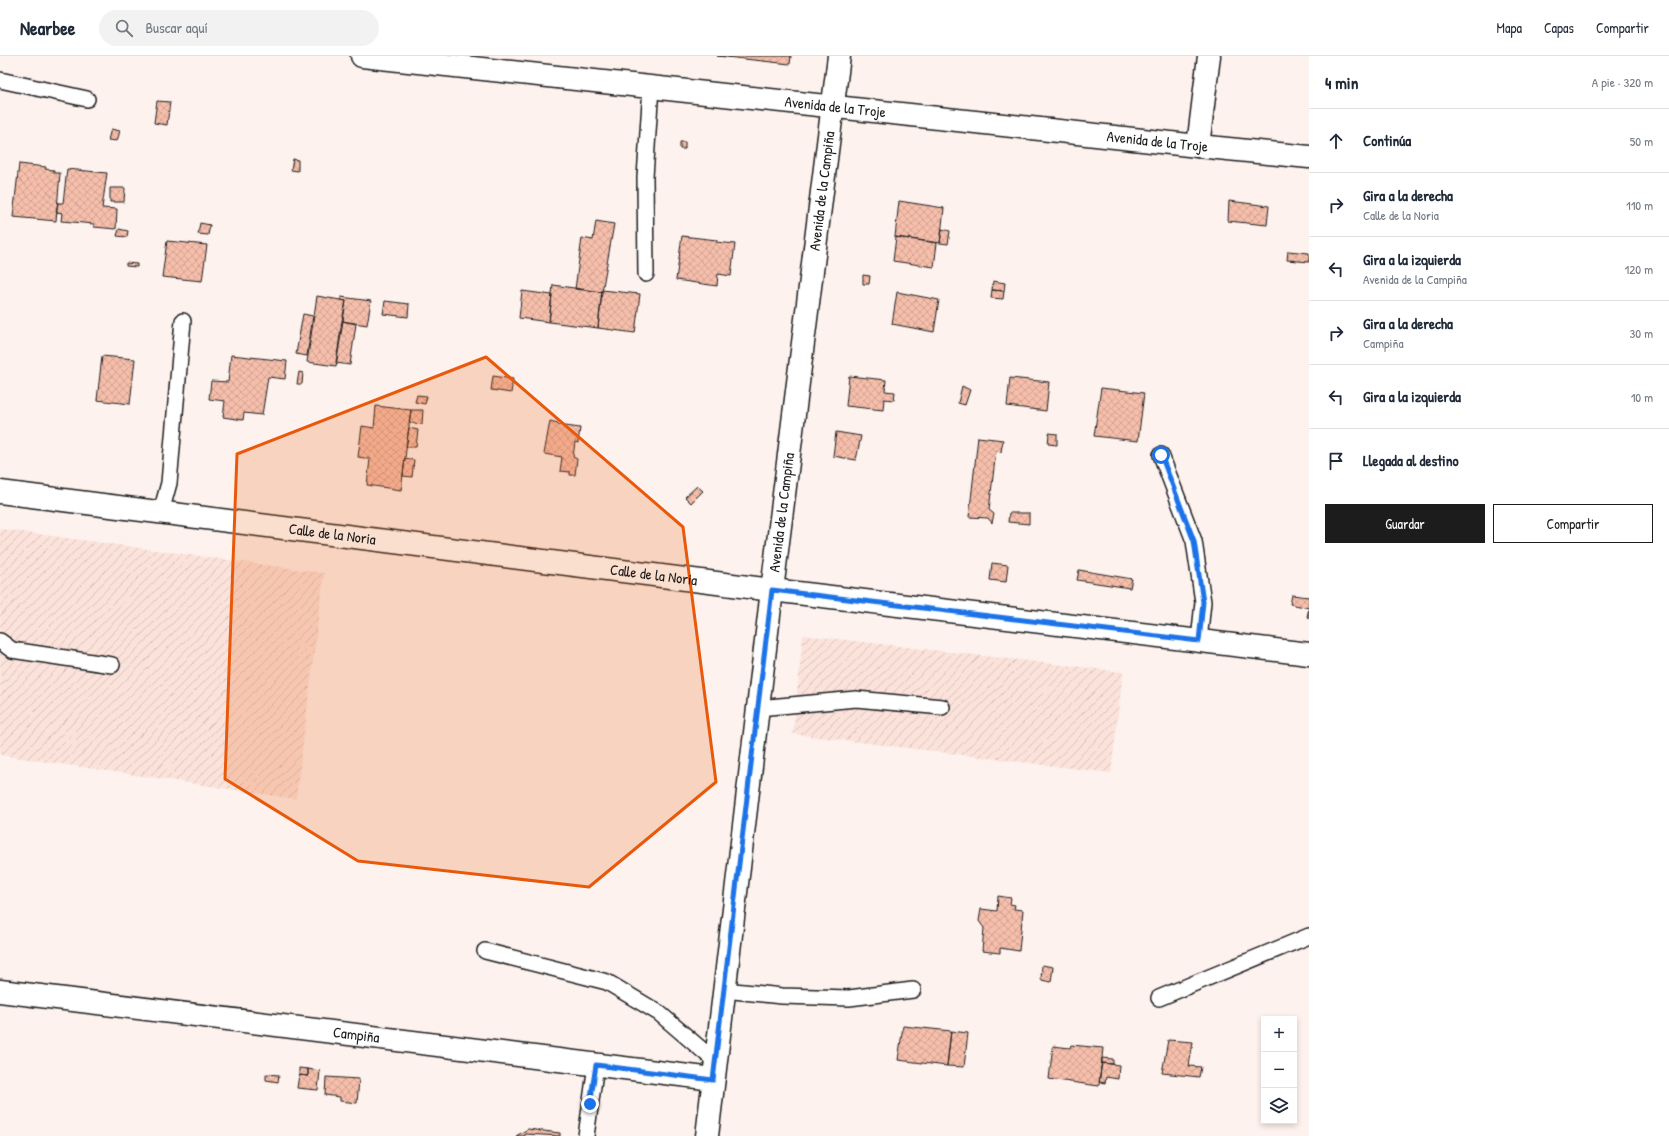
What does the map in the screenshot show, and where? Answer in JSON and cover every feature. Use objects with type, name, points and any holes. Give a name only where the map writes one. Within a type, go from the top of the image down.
[{"type":"street","name":"Avenida de la Troje","points":[[367,56],[1309,157]]},
{"type":"street","name":"Avenida de la Campiña","points":[[707,1136],[772,590],[839,56]]},
{"type":"street","points":[[1198,146],[1209,56]]},
{"type":"street","name":"Calle de la Noria","points":[[0,492],[772,590],[1309,654]]},
{"type":"street","name":"Campiña","points":[[0,991],[596,1065],[714,1070]]},
{"type":"lane","points":[[0,80],[86,99]]},
{"type":"lane","points":[[646,274],[645,177],[651,87]]},
{"type":"lane","points":[[161,512],[169,483],[182,321]]},
{"type":"lane","points":[[1161,455],[1194,541],[1203,602],[1199,641]]},
{"type":"lane","points":[[0,641],[12,650],[112,665]]},
{"type":"lane","points":[[758,708],[856,699],[942,706]]},
{"type":"lane","points":[[1159,998],[1309,936]]},
{"type":"lane","points":[[485,951],[607,982],[658,1013],[714,1070]]},
{"type":"lane","points":[[724,990],[782,996],[849,998],[913,990]]},
{"type":"lane","points":[[586,1136],[596,1065]]},
{"type":"highlighted area","points":[[486,357],[683,527],[716,782],[589,887],[358,861],[225,779],[237,454]]},
{"type":"shaded area","points":[[0,529],[324,573],[296,799],[0,755]]},
{"type":"shaded area","points":[[803,635],[1123,672],[1111,773],[793,734]]},
{"type":"building","points":[[717,56],[791,56],[790,64]]},
{"type":"building","points":[[157,101],[170,102],[167,125],[154,123]]},
{"type":"building","points":[[111,129],[120,131],[117,141],[108,140]]},
{"type":"building","points":[[680,142],[685,142],[685,149],[680,149]]},
{"type":"building","points":[[293,159],[298,160],[298,171],[291,170]]},
{"type":"building","points":[[19,164],[46,167],[45,169],[54,170],[54,173],[60,173],[56,221],[13,217]]},
{"type":"building","points":[[67,169],[107,173],[102,208],[117,209],[116,229],[94,227],[94,224],[61,221],[62,213],[56,212],[58,203],[63,203]]},
{"type":"building","points":[[110,188],[125,188],[124,202],[110,202]]},
{"type":"building","points":[[899,201],[944,208],[940,243],[895,237]]},
{"type":"building","points":[[1229,201],[1269,206],[1267,225],[1228,221]]},
{"type":"building","points":[[596,221],[614,224],[602,292],[575,289],[582,238],[593,240]]},
{"type":"building","points":[[200,223],[210,225],[208,235],[198,234]]},
{"type":"building","points":[[119,229],[128,231],[127,237],[117,236]]},
{"type":"building","points":[[942,229],[950,231],[948,244],[940,243]]},
{"type":"building","points":[[682,236],[717,240],[716,242],[735,244],[731,276],[718,274],[717,286],[676,280]]},
{"type":"building","points":[[896,237],[937,243],[934,267],[893,261]]},
{"type":"building","points":[[167,241],[207,245],[202,281],[162,277]]},
{"type":"building","points":[[1288,251],[1309,253],[1309,262],[1287,260]]},
{"type":"building","points":[[126,263],[137,264],[137,267],[126,266]]},
{"type":"building","points":[[863,275],[870,276],[869,284],[863,284]]},
{"type":"building","points":[[993,281],[1005,283],[1004,291],[992,290]]},
{"type":"building","points":[[553,285],[602,292],[598,328],[549,322]]},
{"type":"building","points":[[602,290],[640,294],[635,333],[598,328]]},
{"type":"building","points":[[992,290],[1004,291],[1003,299],[991,298]]},
{"type":"building","points":[[522,291],[552,295],[549,322],[519,318]]},
{"type":"building","points":[[897,292],[939,300],[934,332],[892,324]]},
{"type":"building","points":[[317,296],[346,301],[336,366],[307,362]]},
{"type":"building","points":[[341,297],[371,301],[367,325],[342,321],[346,301],[341,300]]},
{"type":"building","points":[[385,301],[409,304],[408,317],[383,314]]},
{"type":"building","points":[[303,314],[313,316],[307,356],[296,354]]},
{"type":"building","points":[[342,321],[356,324],[350,365],[336,363]]},
{"type":"building","points":[[231,355],[287,361],[285,379],[268,377],[262,415],[244,413],[243,420],[223,417],[225,401],[209,399],[211,381],[228,382]]},
{"type":"building","points":[[102,356],[135,359],[130,404],[97,400]]},
{"type":"building","points":[[299,372],[303,373],[302,384],[297,384]]},
{"type":"building","points":[[493,376],[513,379],[511,393],[491,390]]},
{"type":"building","points":[[849,376],[886,380],[885,391],[895,392],[894,400],[884,399],[883,410],[846,406]]},
{"type":"building","points":[[1010,378],[1049,382],[1046,411],[1007,406]]},
{"type":"building","points":[[962,386],[970,390],[965,405],[958,403]]},
{"type":"building","points":[[1101,388],[1144,393],[1138,441],[1094,436]]},
{"type":"building","points":[[417,395],[427,396],[425,404],[415,402]]},
{"type":"building","points":[[376,406],[411,410],[401,490],[367,485],[370,459],[358,457],[362,426],[374,428]]},
{"type":"building","points":[[411,410],[423,410],[422,424],[409,423]]},
{"type":"building","points":[[550,421],[558,423],[558,425],[580,428],[578,443],[575,442],[573,457],[577,459],[575,475],[570,475],[570,472],[560,471],[562,457],[544,454]]},
{"type":"building","points":[[409,428],[418,430],[416,447],[406,447]]},
{"type":"building","points":[[836,432],[861,436],[856,460],[833,456]]},
{"type":"building","points":[[1049,433],[1057,434],[1057,445],[1048,444]]},
{"type":"building","points":[[978,437],[1003,440],[1001,452],[996,451],[989,510],[994,514],[992,523],[988,518],[969,517]]},
{"type":"building","points":[[405,458],[414,460],[412,477],[403,476]]},
{"type":"building","points":[[697,486],[703,491],[691,503],[685,497]]},
{"type":"building","points":[[1009,513],[1029,513],[1029,524],[1008,522]]},
{"type":"building","points":[[992,563],[1008,565],[1006,582],[990,580]]},
{"type":"building","points":[[1079,570],[1132,579],[1130,588],[1077,580]]},
{"type":"building","points":[[1292,595],[1309,597],[1309,608],[1290,604]]},
{"type":"building","points":[[998,896],[1011,898],[1010,904],[1015,905],[1014,909],[1023,910],[1019,951],[1000,948],[1000,953],[982,951],[984,928],[979,921],[981,909],[997,911]]},
{"type":"building","points":[[1042,965],[1053,967],[1051,982],[1041,980]]},
{"type":"building","points":[[903,1026],[951,1031],[947,1066],[898,1060]]},
{"type":"building","points":[[951,1031],[968,1033],[964,1067],[947,1066]]},
{"type":"building","points":[[1168,1040],[1193,1042],[1189,1066],[1201,1067],[1199,1077],[1162,1073]]},
{"type":"building","points":[[1071,1045],[1103,1048],[1099,1086],[1049,1079],[1053,1046],[1070,1048]]},
{"type":"building","points":[[1102,1058],[1113,1059],[1113,1064],[1102,1063]]},
{"type":"building","points":[[1102,1063],[1119,1065],[1118,1079],[1106,1077],[1105,1083],[1099,1082]]},
{"type":"building","points":[[299,1068],[308,1069],[308,1076],[299,1075]]},
{"type":"building","points":[[308,1069],[320,1071],[318,1090],[297,1088],[299,1075],[308,1076]]},
{"type":"building","points":[[266,1074],[279,1075],[278,1082],[266,1080]]},
{"type":"building","points":[[326,1077],[359,1079],[357,1103],[340,1101],[340,1097],[325,1095]]},
{"type":"building","points":[[528,1129],[560,1133],[560,1136],[525,1134],[525,1136],[516,1136]]},
{"type":"route","points":[[590,1104],[596,1065],[713,1080],[772,590],[1199,641],[1203,602],[1194,541],[1161,455]]}]
